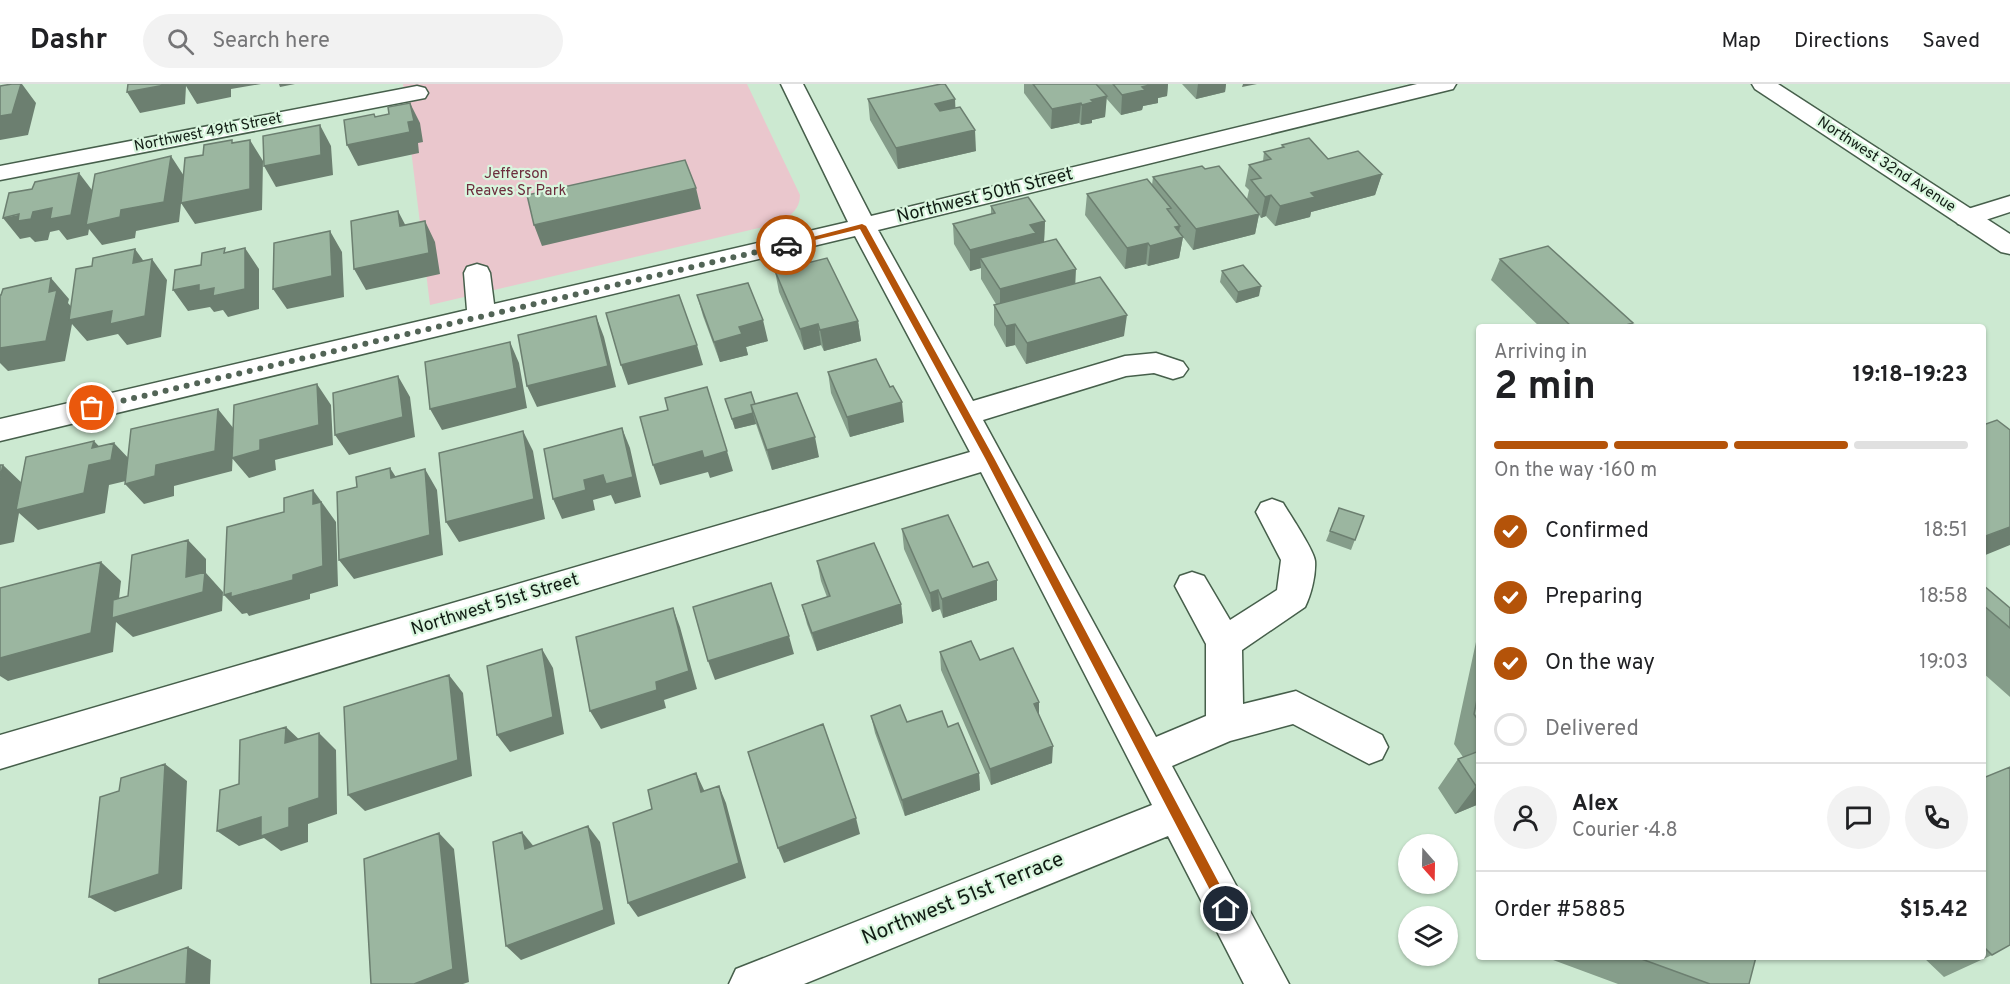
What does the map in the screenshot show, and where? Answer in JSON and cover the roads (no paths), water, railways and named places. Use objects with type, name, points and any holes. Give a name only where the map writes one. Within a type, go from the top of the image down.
[{"type":"street","points":[[792,84],[862,226],[990,458],[1267,984]]},
{"type":"street","name":"Northwest 50th Street","points":[[0,430],[862,226],[1444,84]]},
{"type":"street","name":"Northwest 32nd Avenue","points":[[1763,84],[2010,246]]},
{"type":"street","name":"Northwest 49th Street","points":[[0,172],[417,93]]},
{"type":"street","points":[[1967,218],[2010,204]]},
{"type":"street","points":[[477,273],[481,316]]},
{"type":"street","points":[[966,414],[1125,366],[1156,363],[1173,369]]},
{"type":"street","name":"Northwest 51st Street","points":[[0,752],[990,458]]},
{"type":"street","points":[[1224,644],[1293,597],[1298,560],[1272,512]]},
{"type":"street","points":[[1192,586],[1224,644],[1225,726]]},
{"type":"street","points":[[1147,759],[1225,726],[1296,707],[1369,747]]},
{"type":"street","name":"Northwest 51st Terrace","points":[[751,984],[1176,814]]},
{"type":"park label","name":"Jefferson Reaves Sr Park","points":[[516,182]]}]
